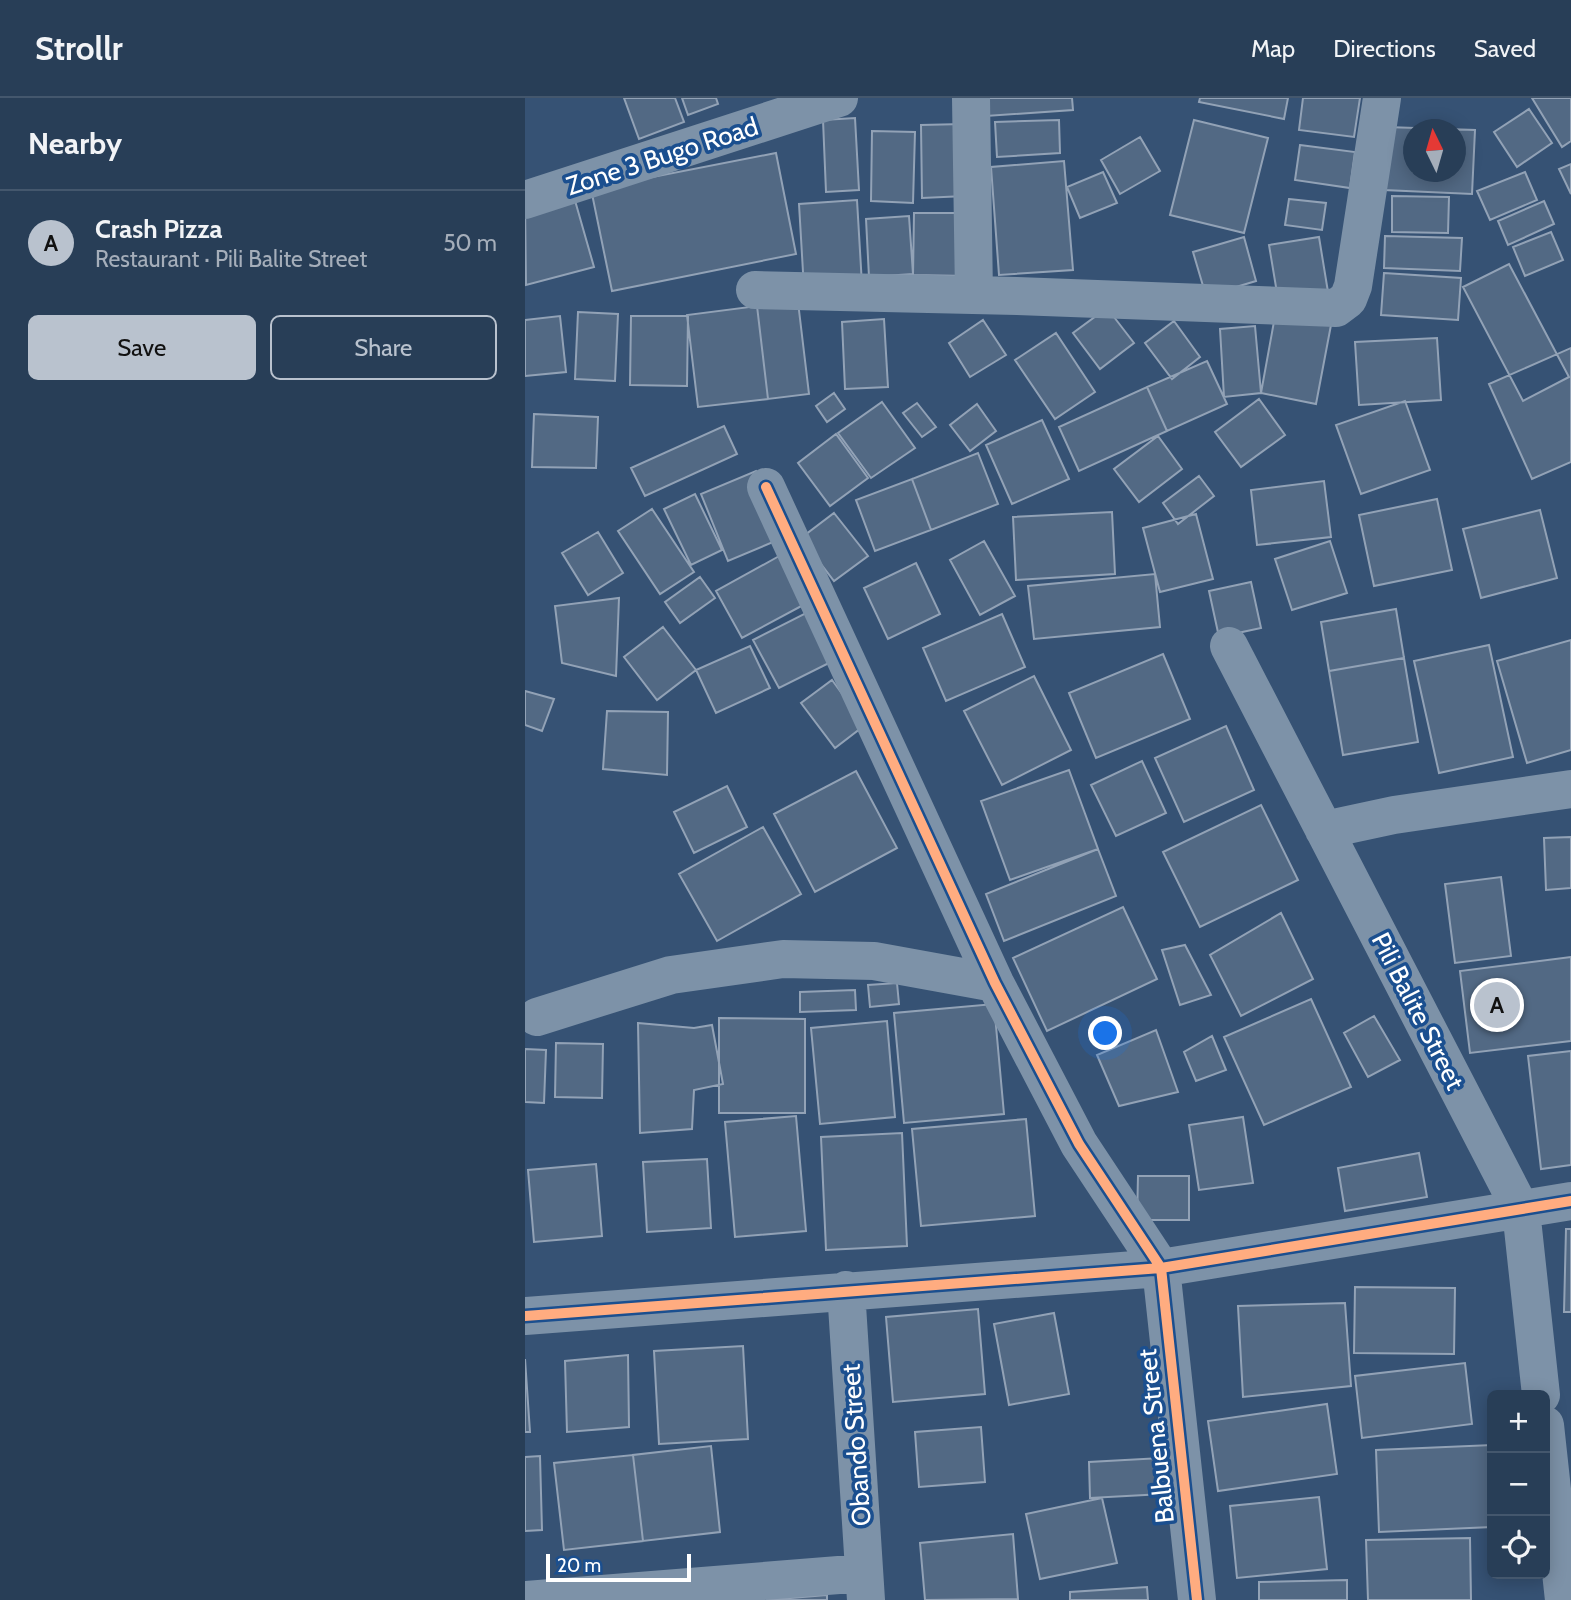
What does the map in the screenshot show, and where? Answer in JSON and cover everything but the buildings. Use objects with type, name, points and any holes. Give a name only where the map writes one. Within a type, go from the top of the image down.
[{"type":"street","name":"Zone 3 Bugo Road","points":[[525,200],[839,98]]},
{"type":"street","points":[[971,98],[974,295]]},
{"type":"street","points":[[755,290],[1336,308],[1347,299],[1353,286],[1382,98]]},
{"type":"street","points":[[766,487],[995,983],[1080,1144],[1161,1268]]},
{"type":"street","name":"Pili Balite Street","points":[[1229,646],[1521,1210],[1540,1390]]},
{"type":"street","points":[[1324,830],[1394,815],[1571,789]]},
{"type":"street","points":[[537,1017],[671,975],[783,959],[874,961],[995,983]]},
{"type":"street","points":[[525,1316],[1161,1268],[1571,1201]]},
{"type":"street","name":"Balbuena Street","points":[[1161,1268],[1197,1600]]},
{"type":"street","name":"Obando Street","points":[[846,1290],[865,1586]]},
{"type":"street","points":[[1548,1453],[1564,1600]]},
{"type":"street","points":[[526,1600],[865,1586]]},
{"type":"cycle path","points":[[766,487],[995,983],[1079,1144],[1161,1268],[1197,1600]]},
{"type":"cycle path","points":[[525,1316],[1161,1268],[1571,1201]]},
{"type":"place","name":"Crash Pizza","points":[[1497,1005]]}]
